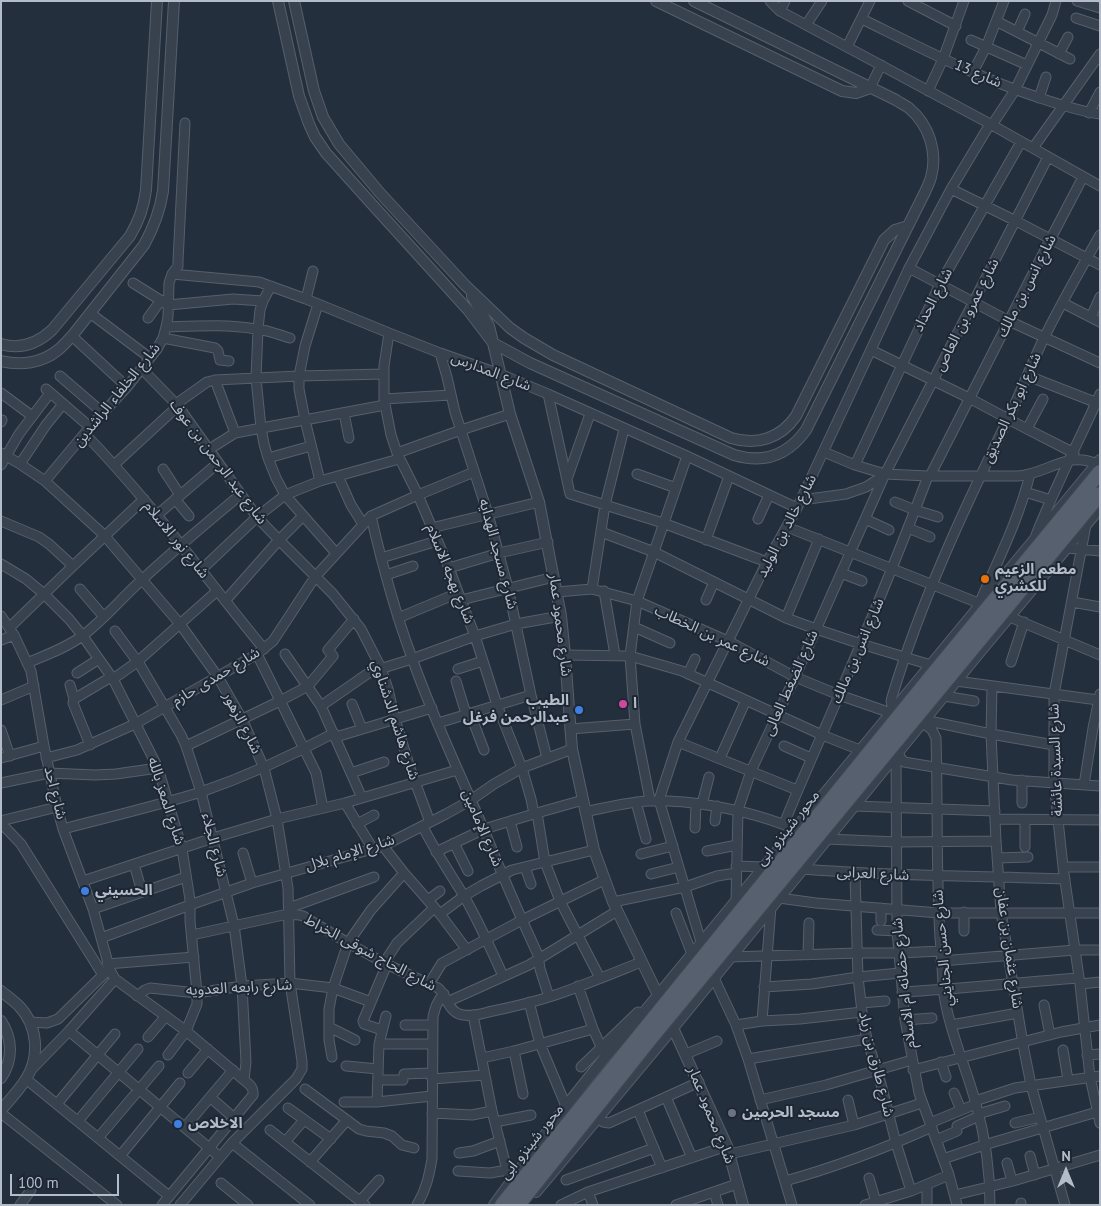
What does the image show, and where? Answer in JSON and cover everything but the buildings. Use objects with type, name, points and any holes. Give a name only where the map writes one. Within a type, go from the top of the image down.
[{"type":"main road","name":"محور شينزو ابى","points":[[500,1203],[924,686],[1099,465]]},
{"type":"main road","name":"محور شينزو ابى","points":[[518,1205],[651,1038],[1100,494]]},
{"type":"street","points":[[1,344],[25,346],[44,337],[52,330],[130,236],[136,225],[146,190],[157,1]]},
{"type":"street","points":[[1,361],[18,364],[33,362],[46,358],[59,350],[144,245],[157,219],[165,176],[174,1]]},
{"type":"street","points":[[278,1],[299,96],[315,137],[326,153],[468,310],[492,343],[512,354],[734,455],[758,459],[775,455],[789,448],[806,430],[931,177],[934,162],[932,147],[928,132],[920,119],[909,108],[896,100],[694,1]]},
{"type":"street","points":[[294,1],[314,91],[323,117],[339,144],[465,285],[510,328],[553,355],[732,438],[746,442],[761,441],[775,436],[787,428],[796,416],[884,240],[895,230],[908,226]]},
{"type":"street","points":[[656,1],[842,91],[856,93],[870,88],[881,65]]},
{"type":"street","points":[[770,1],[780,11],[991,124],[1100,186]]},
{"type":"street","points":[[780,11],[786,1]]},
{"type":"street","points":[[806,25],[822,1]]},
{"type":"street","points":[[848,47],[870,1]]},
{"type":"street","points":[[908,1],[956,26]]},
{"type":"street","points":[[928,91],[943,59],[964,1]]},
{"type":"street","points":[[974,72],[1004,1]]},
{"type":"street","points":[[1076,18],[1096,25],[1099,8],[1077,1]]},
{"type":"street","name":"شارع خالد بن الوليد","points":[[655,800],[678,742],[799,504],[909,268],[951,189],[991,124],[1015,90],[1052,14],[1054,2]]},
{"type":"street","points":[[1017,32],[1025,14]]},
{"type":"street","name":"شارع 13","points":[[862,19],[943,59],[1015,90],[1063,106],[1100,114]]},
{"type":"street","points":[[996,21],[1070,59]]},
{"type":"street","points":[[1060,54],[1068,36]]},
{"type":"street","points":[[971,40],[1028,65]]},
{"type":"street","points":[[1033,148],[1100,54]]},
{"type":"street","points":[[1038,98],[1046,77]]},
{"type":"street","points":[[1089,113],[1100,92]]},
{"type":"street","name":"شارع الخلفاء الراشدين","points":[[45,481],[142,369],[163,338],[168,317],[164,302],[178,261],[185,123]]},
{"type":"street","name":"شارع الحداد","points":[[854,465],[940,284],[1021,142]]},
{"type":"street","name":"شارع عمرو بن العاص","points":[[885,474],[1048,157]]},
{"type":"street","name":"شارع انس بن مالك","points":[[784,824],[861,644],[929,476],[1084,177]]},
{"type":"street","points":[[951,189],[1100,265]]},
{"type":"street","points":[[370,202],[380,192]]},
{"type":"street","name":"شارع ابو بكر الصديق","points":[[892,711],[891,701],[904,657],[932,584],[1044,338],[1100,235]]},
{"type":"street","points":[[909,268],[1009,321],[1100,363]]},
{"type":"street","points":[[306,299],[313,271]]},
{"type":"street","name":"شارع المدارس","points":[[172,274],[259,282],[271,286],[440,353],[500,374],[687,456],[769,495],[799,504]]},
{"type":"street","points":[[133,283],[164,302],[233,299],[263,301]]},
{"type":"street","name":"شارع محمود عمار","points":[[465,285],[489,326],[510,414],[539,502],[561,616],[572,749],[594,850],[615,907],[658,995]]},
{"type":"street","points":[[271,286],[260,310],[256,378],[261,428],[268,458],[285,495],[336,553]]},
{"type":"street","points":[[1090,317],[1100,297]]},
{"type":"street","points":[[148,318],[164,302]]},
{"type":"street","points":[[318,304],[305,346],[299,389],[320,481]]},
{"type":"street","points":[[1063,304],[1100,322]]},
{"type":"street","points":[[90,313],[150,358]]},
{"type":"street","points":[[166,327],[222,326],[258,329],[290,338]]},
{"type":"street","name":"شارع بهجه الاسلام","points":[[389,333],[384,374],[384,402],[391,435],[398,456],[418,495],[460,596],[497,705],[522,768],[536,813],[545,862],[560,901],[600,978]]},
{"type":"street","points":[[72,336],[127,387]]},
{"type":"street","points":[[163,338],[216,348],[220,360],[229,361]]},
{"type":"street","points":[[512,354],[512,349],[516,342],[524,338]]},
{"type":"street","points":[[581,1067],[604,1052],[658,995],[980,604],[1099,465],[1072,456],[970,398],[871,350]]},
{"type":"street","name":"شارع مسجد الهدايه","points":[[440,353],[461,430],[499,553],[547,758]]},
{"type":"street","name":"شارع عبد الرحمن بن عوف","points":[[142,369],[177,405],[257,517],[315,576]]},
{"type":"street","points":[[115,464],[177,405],[207,382],[300,376],[384,374]]},
{"type":"street","points":[[60,376],[103,413]]},
{"type":"street","points":[[1028,376],[1099,400],[1051,500],[1035,539]]},
{"type":"street","points":[[215,380],[235,433]]},
{"type":"street","name":"شارع نور الاسلام","points":[[32,416],[48,391],[63,404],[88,431],[144,499],[225,601],[261,651],[280,701],[316,773],[323,808]]},
{"type":"street","points":[[1,393],[32,416],[4,454],[1,465]]},
{"type":"street","points":[[208,450],[235,433],[344,413],[384,402],[451,394]]},
{"type":"street","points":[[548,394],[570,494],[663,523],[768,562]]},
{"type":"street","points":[[1027,429],[1043,399]]},
{"type":"street","points":[[20,464],[46,424],[63,404]]},
{"type":"street","points":[[344,413],[349,438]]},
{"type":"street","points":[[201,570],[257,517],[285,495],[320,481],[398,456],[461,430],[510,414]]},
{"type":"street","points":[[567,479],[590,414]]},
{"type":"street","points":[[592,589],[605,505],[624,428]]},
{"type":"street","points":[[268,458],[311,446]]},
{"type":"street","points":[[824,452],[854,465],[885,474],[929,476],[1018,476],[1030,474],[1072,456]]},
{"type":"street","name":"شارع الزهور","points":[[4,454],[45,481],[104,536],[180,624],[218,677],[242,719],[264,768],[277,819],[286,872],[289,911],[290,983],[302,1069],[296,1078],[232,1142]]},
{"type":"street","points":[[687,456],[637,601],[630,656],[635,724],[655,800],[673,846],[701,942]]},
{"type":"street","points":[[157,515],[218,463]]},
{"type":"street","points":[[163,469],[189,516]]},
{"type":"street","name":"شارع حمدى حازم","points":[[46,758],[77,750],[135,724],[261,651],[273,641],[315,576],[371,516],[474,472]]},
{"type":"street","points":[[637,474],[676,488]]},
{"type":"street","points":[[799,504],[846,494],[866,486],[885,474]]},
{"type":"street","name":"شارع الضغط العالى","points":[[736,901],[738,810],[751,771],[885,474]]},
{"type":"street","points":[[980,604],[1013,527],[1030,474]]},
{"type":"street","points":[[338,476],[351,505],[363,524]]},
{"type":"street","points":[[706,540],[729,476]]},
{"type":"street","points":[[1025,492],[1051,500]]},
{"type":"street","points":[[27,664],[58,650],[82,636],[141,580],[240,495]]},
{"type":"street","points":[[758,520],[769,495]]},
{"type":"street","points":[[1,640],[12,632],[44,594],[144,499]]},
{"type":"street","points":[[431,528],[539,502]]},
{"type":"street","points":[[895,502],[938,517]]},
{"type":"street","points":[[526,1205],[1100,508]]},
{"type":"street","points":[[225,601],[303,516]]},
{"type":"street","name":"شارع الإمامين","points":[[371,516],[398,618],[412,659],[457,770],[539,959],[540,969],[549,997]]},
{"type":"street","points":[[865,519],[889,530]]},
{"type":"street","points":[[1,521],[39,537],[73,566]]},
{"type":"street","name":"شارع السيدة عائشة","points":[[1086,525],[1054,694],[1054,782],[1063,867],[1080,981],[1090,1077],[1100,1123]]},
{"type":"street","points":[[787,527],[980,604]]},
{"type":"street","points":[[908,528],[930,537]]},
{"type":"street","points":[[601,532],[654,552],[786,618],[861,644],[931,665]]},
{"type":"street","points":[[786,618],[819,539]]},
{"type":"street","points":[[381,558],[437,541]]},
{"type":"street","points":[[449,568],[499,553],[548,542]]},
{"type":"street","points":[[1067,548],[1100,551]]},
{"type":"street","name":"شارع المعز بالله","points":[[1,564],[26,579],[69,619],[112,678],[158,768],[182,848],[190,904],[197,993],[197,1004],[186,1031],[168,1055]]},
{"type":"street","points":[[386,575],[413,566]]},
{"type":"street","points":[[841,573],[862,582]]},
{"type":"street","name":"شارع هاشم الدشناوي","points":[[315,576],[354,619],[381,668],[426,824],[436,852],[464,896],[504,976]]},
{"type":"street","points":[[398,618],[460,596],[508,588],[554,577]]},
{"type":"street","points":[[706,600],[714,582]]},
{"type":"street","points":[[80,589],[104,616]]},
{"type":"street","name":"شارع عمر بن الخطاب","points":[[557,592],[592,589],[637,601],[728,641],[795,677],[839,695],[892,711]]},
{"type":"street","points":[[74,699],[137,662],[217,591]]},
{"type":"street","points":[[604,591],[616,655]]},
{"type":"street","points":[[1072,602],[1100,607]]},
{"type":"street","name":"شارع احد","points":[[1,616],[12,632],[31,671],[46,758],[57,807],[93,909],[107,970]]},
{"type":"street","points":[[321,706],[365,675],[381,668],[412,659],[474,636],[516,624],[561,616]]},
{"type":"street","points":[[1010,616],[1100,654]]},
{"type":"street","points":[[186,746],[308,686],[333,656],[328,650],[354,619]]},
{"type":"street","points":[[1011,662],[1024,622]]},
{"type":"street","points":[[634,627],[670,643]]},
{"type":"street","name":"شارع الجلاء","points":[[115,631],[137,662],[181,735],[201,792],[234,925],[242,986],[246,1062],[244,1080]]},
{"type":"street","points":[[285,654],[321,706],[362,798]]},
{"type":"street","points":[[565,655],[630,656],[682,671],[822,735],[860,750]]},
{"type":"street","points":[[77,673],[99,659]]},
{"type":"street","points":[[688,674],[695,659]]},
{"type":"street","points":[[458,669],[483,661]]},
{"type":"street","points":[[456,681],[484,750]]},
{"type":"street","points":[[956,681],[1054,694],[1099,697],[1084,785]]},
{"type":"street","points":[[70,685],[74,699],[73,703],[90,745]]},
{"type":"street","points":[[1,700],[34,686]]},
{"type":"street","name":"شارع عثمان بن عفان","points":[[992,686],[991,734],[998,877],[1008,955],[1031,1085],[1065,1205]]},
{"type":"street","points":[[438,723],[531,695]]},
{"type":"street","points":[[944,696],[974,701]]},
{"type":"street","points":[[720,758],[746,700]]},
{"type":"street","points":[[352,704],[362,729]]},
{"type":"street","points":[[64,829],[201,792],[264,768],[335,735],[432,708]]},
{"type":"street","points":[[923,721],[1054,745]]},
{"type":"street","name":"شارع حسن الجنايني","points":[[923,721],[936,738],[937,876],[944,990],[951,1025],[978,1115],[990,1187],[990,1205]]},
{"type":"street","points":[[883,722],[882,730],[887,740],[896,744],[906,742]]},
{"type":"street","points":[[570,729],[635,724]]},
{"type":"street","points":[[1,730],[5,757],[44,746]]},
{"type":"street","points":[[678,742],[797,790]]},
{"type":"street","points":[[784,746],[811,758]]},
{"type":"street","name":"شارع الإمام بلال","points":[[101,938],[226,891],[286,872],[383,846],[471,800],[522,768],[572,749]]},
{"type":"street","points":[[897,753],[904,762],[993,777],[1100,786]]},
{"type":"street","name":"شارع حضانه ام الاسلام","points":[[897,753],[897,931],[905,1020],[918,1093],[949,1175],[957,1205]]},
{"type":"street","points":[[852,760],[862,756],[872,759],[877,765],[878,776]]},
{"type":"street","points":[[351,773],[384,762]]},
{"type":"street","points":[[1,783],[49,773],[95,775],[130,773],[158,768]]},
{"type":"street","points":[[83,881],[212,838],[277,819],[345,803],[457,770]]},
{"type":"street","points":[[695,828],[699,804],[709,777]]},
{"type":"street","points":[[1022,780],[1022,803]]},
{"type":"street","points":[[436,852],[484,830],[583,800]]},
{"type":"street","points":[[585,812],[655,800],[738,810],[795,829]]},
{"type":"street","points":[[636,802],[646,838]]},
{"type":"street","points":[[345,803],[372,849]]},
{"type":"street","points":[[715,821],[717,806]]},
{"type":"street","points":[[854,806],[937,809],[1024,820],[1100,820]]},
{"type":"street","points":[[57,807],[1,822],[21,844],[115,979],[186,1031],[233,1070],[254,1091],[253,1095],[162,1205]]},
{"type":"street","points":[[357,824],[374,815]]},
{"type":"street","points":[[1024,820],[1025,847]]},
{"type":"street","points":[[510,821],[517,847]]},
{"type":"street","points":[[827,838],[897,842],[996,841]]},
{"type":"street","points":[[454,843],[468,871]]},
{"type":"street","points":[[707,851],[737,845]]},
{"type":"street","points":[[383,846],[467,950]]},
{"type":"street","points":[[640,854],[673,846]]},
{"type":"street","points":[[382,1030],[363,1022],[386,963],[399,941],[434,907],[464,896],[512,870],[594,850]]},
{"type":"street","points":[[244,853],[252,883]]},
{"type":"street","points":[[997,858],[1028,857]]},
{"type":"street","points":[[134,864],[142,892]]},
{"type":"street","points":[[525,867],[530,884]]},
{"type":"street","points":[[651,874],[679,867]]},
{"type":"street","points":[[417,1205],[426,1189],[432,1159],[432,1044],[434,1008],[438,1001],[529,965],[578,935],[615,907],[685,887],[736,869],[763,867]]},
{"type":"street","points":[[1063,867],[1100,867]]},
{"type":"street","name":"شارع العرابى","points":[[802,869],[897,876],[1065,879]]},
{"type":"street","points":[[332,1057],[329,1040],[328,1009],[348,944],[371,910],[404,873]]},
{"type":"street","name":"شارع طارق بن زياد","points":[[855,874],[858,977],[861,1008],[867,1040],[911,1191]]},
{"type":"street","points":[[93,909],[186,877]]},
{"type":"street","points":[[192,935],[289,911],[374,877]]},
{"type":"street","points":[[429,984],[440,966],[448,960],[522,920],[604,880]]},
{"type":"street","points":[[434,907],[440,891]]},
{"type":"street","points":[[779,898],[816,903],[939,913],[1100,913]]},
{"type":"street","points":[[762,1022],[771,907]]},
{"type":"street","points":[[881,908],[879,926],[897,931]]},
{"type":"street","name":"شارع الحاج شوقى الخراط","points":[[289,911],[304,916],[348,944],[438,988],[453,1010],[458,1013],[473,1015]]},
{"type":"street","points":[[964,912],[964,931]]},
{"type":"street","points":[[676,913],[692,954]]},
{"type":"street","points":[[808,955],[809,923]]},
{"type":"street","points":[[730,957],[858,954],[1008,955],[1100,950]]},
{"type":"street","points":[[442,952],[448,960]]},
{"type":"street","points":[[30,1022],[47,1023],[58,1019],[107,970],[194,957]]},
{"type":"street","points":[[511,1180],[492,1111],[473,1015],[549,997],[642,962]]},
{"type":"street","points":[[764,987],[812,984],[900,973]]},
{"type":"street","points":[[714,978],[736,1025],[748,1059],[792,1205]]},
{"type":"street","points":[[115,979],[28,1075],[1,1111],[117,1205]]},
{"type":"street","points":[[902,992],[1013,983],[1100,982]]},
{"type":"street","name":"شارع رابعه العدويه","points":[[137,996],[150,988],[197,993],[242,986],[290,983],[333,988],[371,1002]]},
{"type":"street","points":[[578,986],[593,1029],[604,1052]]},
{"type":"street","points":[[1,991],[19,1005],[30,1022],[35,1048],[28,1075]]},
{"type":"street","points":[[736,1025],[800,1019],[861,1008],[885,1001]]},
{"type":"street","points":[[529,1002],[540,1044],[566,1106]]},
{"type":"street","points":[[1044,1005],[1050,1035]]},
{"type":"street","points":[[500,1203],[511,1180],[604,1052],[638,1012]]},
{"type":"street","points":[[951,1025],[1018,1012]]},
{"type":"street","points":[[148,1037],[166,1016]]},
{"type":"street","points":[[377,1102],[380,1044],[386,1016]]},
{"type":"street","points":[[905,1020],[932,1018]]},
{"type":"street","points":[[1,1021],[9,1038],[11,1052],[8,1065],[1,1078]]},
{"type":"street","points":[[405,1025],[433,1025]]},
{"type":"street","points":[[760,1100],[877,1071],[941,1062],[1050,1035],[1100,1025]]},
{"type":"street","points":[[329,1027],[355,1040]]},
{"type":"street","name":"شارع محمود عمار","points":[[673,1028],[699,1082],[728,1150],[743,1205]]},
{"type":"street","points":[[482,1058],[593,1029]]},
{"type":"street","points":[[69,1031],[220,1157]]},
{"type":"street","points":[[57,1104],[115,1034]]},
{"type":"street","points":[[748,1059],[867,1040]]},
{"type":"street","points":[[686,1054],[717,1041]]},
{"type":"street","points":[[380,1044],[432,1044]]},
{"type":"street","points":[[78,1121],[138,1049]]},
{"type":"street","points":[[188,1073],[208,1049]]},
{"type":"street","points":[[1063,1050],[1068,1080]]},
{"type":"street","points":[[514,1051],[523,1094]]},
{"type":"street","points":[[1088,1055],[1100,1054]]},
{"type":"street","points":[[941,1062],[946,1077]]},
{"type":"street","points":[[98,1138],[159,1066]]},
{"type":"street","points":[[346,1066],[378,1069]]},
{"type":"street","points":[[185,1127],[233,1070]]},
{"type":"street","points":[[28,1075],[57,1104],[169,1196]]},
{"type":"street","points":[[378,1080],[403,1077],[485,1075]]},
{"type":"street","points":[[785,1181],[841,1164],[896,1143],[975,1102],[1004,1090],[1100,1076]]},
{"type":"street","points":[[599,1117],[603,1122],[609,1123],[699,1082]]},
{"type":"street","points":[[120,1156],[180,1083]]},
{"type":"street","points":[[305,1089],[362,1130],[384,1133],[392,1136],[402,1145],[414,1148]]},
{"type":"street","points":[[954,1093],[961,1110]]},
{"type":"street","points":[[344,1102],[377,1102],[432,1096]]},
{"type":"street","points":[[210,1097],[234,1118]]},
{"type":"street","points":[[666,1097],[692,1158]]},
{"type":"street","points":[[848,1100],[854,1125]]},
{"type":"street","points":[[561,1205],[588,1192],[692,1158],[728,1150],[773,1144],[854,1125],[922,1103]]},
{"type":"street","points":[[936,1140],[978,1115],[1005,1106]]},
{"type":"street","points":[[288,1108],[331,1139]]},
{"type":"street","points":[[943,1159],[1097,1109]]},
{"type":"street","points":[[638,1110],[662,1168]]},
{"type":"street","points":[[432,1113],[472,1115],[492,1111]]},
{"type":"street","points":[[495,1122],[530,1115]]},
{"type":"street","points":[[1015,1124],[1040,1117]]},
{"type":"street","points":[[285,1142],[304,1120]]},
{"type":"street","points":[[310,1162],[347,1120]]},
{"type":"street","points":[[270,1130],[362,1203],[379,1180]]},
{"type":"street","points":[[459,1153],[473,1151],[500,1141]]},
{"type":"street","points":[[180,1205],[232,1142],[310,1205]]},
{"type":"street","points":[[566,1180],[654,1148]]},
{"type":"street","points":[[955,1195],[1035,1175],[1100,1155]]},
{"type":"street","points":[[1030,1156],[1035,1175]]},
{"type":"street","points":[[1007,1163],[1012,1181]]},
{"type":"street","points":[[458,1171],[490,1173],[507,1170]]},
{"type":"street","points":[[865,1205],[900,1195],[949,1175]]},
{"type":"street","points":[[869,1178],[876,1202]]},
{"type":"street","points":[[221,1183],[248,1205]]},
{"type":"street","points":[[676,1205],[688,1203],[737,1184]]},
{"type":"street","points":[[927,1185],[927,1205]]},
{"type":"street","points":[[20,1205],[32,1190]]},
{"type":"street","points":[[588,1192],[593,1205]]},
{"type":"street","points":[[714,1192],[718,1205]]},
{"type":"street","points":[[899,1205],[900,1195]]},
{"type":"place","name":"مطعم الزعيم للكشري","points":[[985,579]]},
{"type":"place","name":"ا","points":[[623,704]]},
{"type":"place","name":"الطيب عبدالرحمن فرغل","points":[[579,710]]},
{"type":"place","name":"الحسيني","points":[[85,891]]},
{"type":"place","name":"مسجد الحرمين","points":[[732,1113]]},
{"type":"place","name":"الاخلاص","points":[[178,1124]]}]
